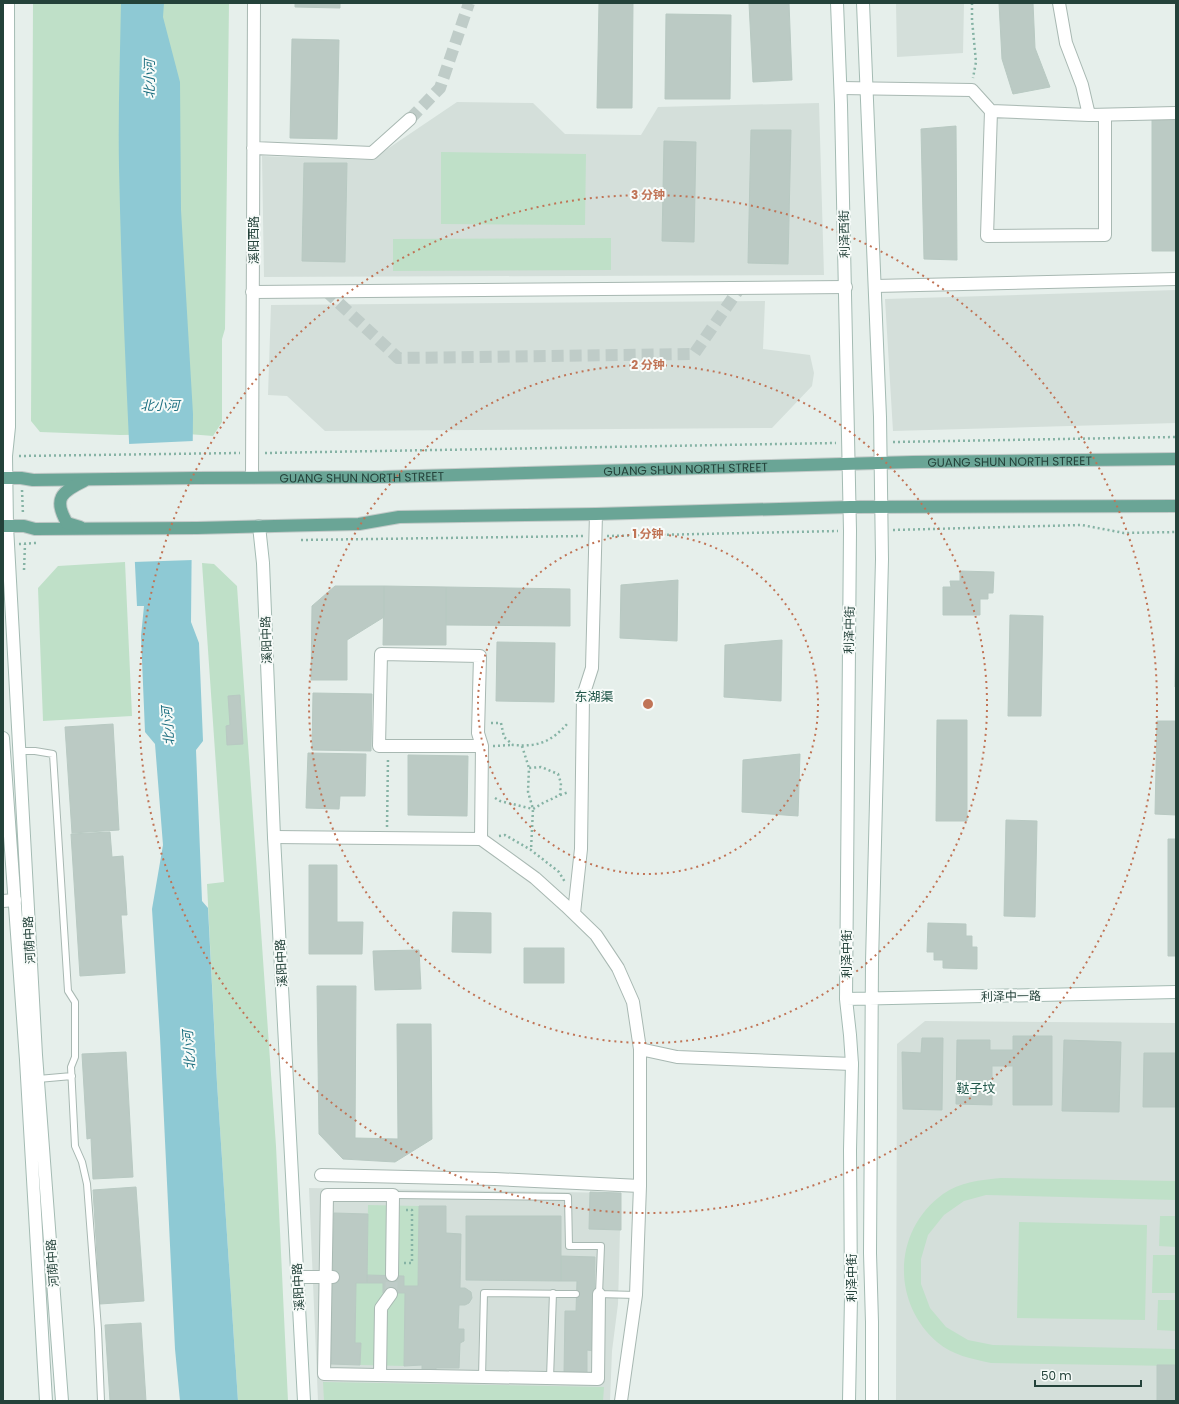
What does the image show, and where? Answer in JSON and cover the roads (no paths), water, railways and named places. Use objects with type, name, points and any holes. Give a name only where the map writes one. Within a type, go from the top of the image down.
[{"type":"main road","name":"GUANG SHUN NORTH STREET","points":[[88,479],[383,477],[913,462],[1176,459]]},
{"type":"main road","points":[[4,478],[33,480],[88,479]]},
{"type":"main road","points":[[88,479],[70,488],[61,497],[59,506],[67,523],[90,529]]},
{"type":"main road","points":[[5,526],[24,526],[35,529],[196,528],[359,524],[399,517],[596,514],[850,507],[1176,506]]},
{"type":"street","name":"河荫中路","points":[[8,3],[6,62],[9,427],[4,478],[5,526],[38,1079],[62,1401]]},
{"type":"street","name":"溪阳西路","points":[[252,477],[254,3]]},
{"type":"street","name":"利泽西街","points":[[837,3],[841,88],[850,507]]},
{"type":"street","points":[[863,3],[881,464]]},
{"type":"street","points":[[1059,3],[1066,43],[1082,85],[1089,115]]},
{"type":"street","points":[[841,88],[972,90],[991,111],[987,236],[1105,234],[1105,115]]},
{"type":"street","points":[[991,111],[1089,115],[1176,113]]},
{"type":"street","points":[[253,148],[372,153],[410,119]]},
{"type":"street","points":[[875,286],[1176,279]]},
{"type":"street","points":[[252,292],[846,287]]},
{"type":"street","name":"利泽中街","points":[[872,1401],[870,1253],[872,999],[881,464]]},
{"type":"street","name":"利泽中街","points":[[849,1401],[851,1297],[850,1150],[852,1064],[846,999],[850,507]]},
{"type":"street","points":[[574,913],[581,849],[583,696],[592,668],[596,514]]},
{"type":"street","name":"溪阳中路","points":[[259,526],[263,563],[274,837],[304,1401]]},
{"type":"street","points":[[481,838],[482,746],[478,733],[480,656],[381,654],[379,746],[482,746]]},
{"type":"street","name":"河荫中路","points":[[3,738],[9,900],[46,1401]]},
{"type":"street","points":[[274,837],[481,838],[535,878],[574,913],[596,935],[618,968],[633,1002],[640,1049],[640,1186],[636,1295],[621,1401]]},
{"type":"street","name":"利泽中一路","points":[[846,999],[1176,992]]},
{"type":"street","points":[[640,1049],[677,1057],[852,1064]]},
{"type":"street","points":[[321,1176],[494,1179],[640,1186]]},
{"type":"street","points":[[392,1275],[393,1195],[327,1195],[329,1277],[324,1374],[598,1379],[597,1294]]},
{"type":"street","points":[[298,1277],[329,1277]]},
{"type":"street","points":[[380,1375],[381,1308],[391,1294]]},
{"type":"lane","points":[[19,751],[36,750],[53,754],[68,991],[75,1002],[75,1057],[71,1068],[76,1146],[82,1162],[87,1184],[102,1401]]},
{"type":"lane","points":[[38,1079],[72,1076]]},
{"type":"lane","points":[[393,1195],[568,1197],[569,1246],[601,1246],[597,1294],[636,1295]]},
{"type":"lane","points":[[482,1377],[484,1293],[576,1294]]},
{"type":"lane","points":[[550,1378],[553,1293]]},
{"type":"water","name":"北小河","points":[[121,3],[164,3],[163,17],[180,82],[181,210],[193,414],[191,622],[199,643],[203,741],[196,750],[202,901],[208,908],[217,1083],[238,1401],[180,1401],[175,1349],[160,1037],[152,909],[163,845],[155,744],[145,732],[141,636],[144,606],[137,606],[124,332],[119,146]]},
{"type":"tunnel","points":[[410,119],[440,88],[469,3]]},
{"type":"tunnel","points":[[326,291],[398,358],[694,354],[739,289]]},
{"type":"tunnel","points":[[391,1294],[392,1275]]},
{"type":"district","name":"东湖渠","points":[[594,696]]},
{"type":"district","name":"鞑子坟","points":[[976,1088]]}]
